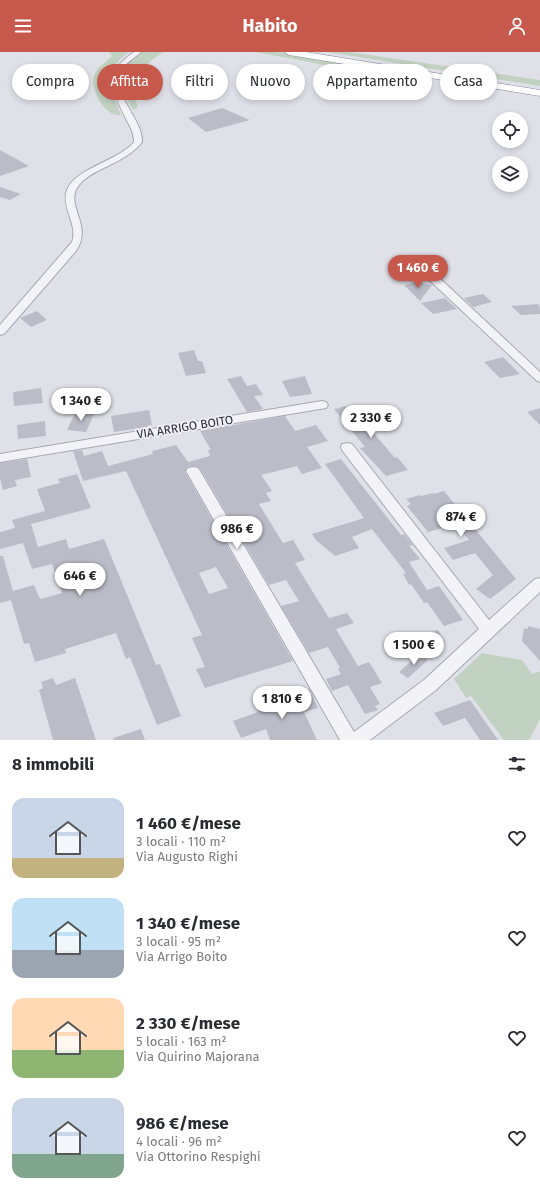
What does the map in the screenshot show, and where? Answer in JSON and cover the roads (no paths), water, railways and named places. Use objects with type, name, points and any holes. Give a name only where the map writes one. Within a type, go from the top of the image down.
[{"type":"highway","points":[[289,52],[540,93]]},
{"type":"highway","points":[[309,52],[540,89]]},
{"type":"street","points":[[0,332],[73,249],[78,239],[78,226],[70,200],[72,188],[85,176],[123,155],[136,146],[138,142],[139,135],[119,97],[115,85],[120,67],[138,52]]},
{"type":"street","points":[[430,275],[540,378]]},
{"type":"street","name":"VIA ARRIGO BOITO","points":[[0,458],[322,405]]},
{"type":"street","points":[[347,447],[488,630]]},
{"type":"street","points":[[193,471],[349,740]]},
{"type":"street","points":[[357,740],[430,685],[540,583]]}]
